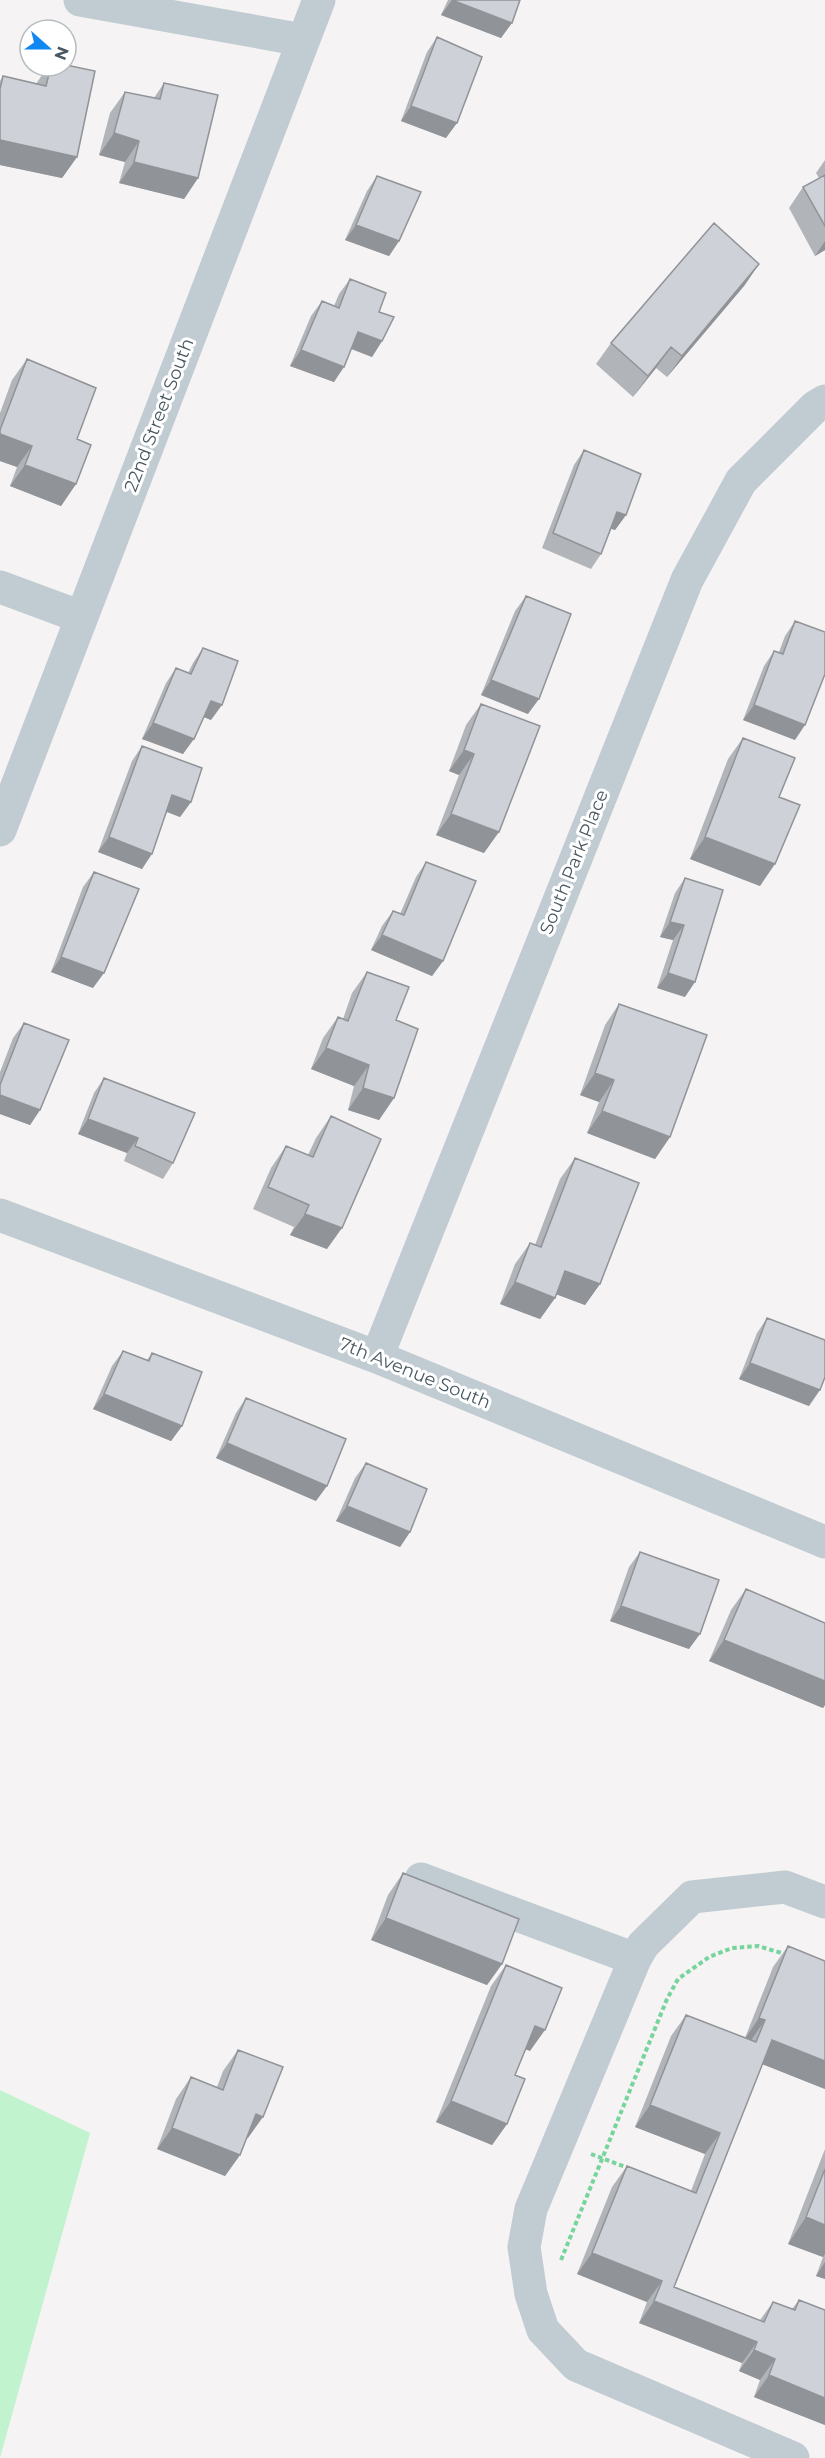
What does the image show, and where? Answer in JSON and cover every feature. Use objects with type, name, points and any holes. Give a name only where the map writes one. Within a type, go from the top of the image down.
[{"type":"street","points":[[80,0],[303,40]]},
{"type":"street","name":"22nd Street South","points":[[0,830],[319,0]]},
{"type":"street","name":"South Park Place","points":[[376,1357],[687,580],[741,481],[815,408],[825,401]]},
{"type":"street","points":[[0,587],[81,617]]},
{"type":"street","name":"7th Avenue South","points":[[0,1215],[376,1357],[825,1542]]},
{"type":"street","points":[[421,1879],[635,1959]]},
{"type":"street","points":[[793,2458],[576,2365],[543,2330],[531,2294],[524,2247],[531,2209],[635,1959],[643,1945],[692,1897],[785,1887],[825,1902]]},
{"type":"path","points":[[560,2264],[667,1999],[678,1978],[709,1957],[732,1948],[758,1946],[789,1955]]},
{"type":"path","points":[[559,2141],[635,2171]]},
{"type":"green space","points":[[0,2090],[90,2133],[0,2458]]},
{"type":"building","points":[[452,0],[520,0],[512,23]]},
{"type":"building","points":[[437,37],[482,57],[457,123],[411,106]]},
{"type":"building","points":[[78,67],[95,71],[77,157],[0,140],[0,89],[3,76],[46,86],[48,78],[78,78]]},
{"type":"building","points":[[164,83],[218,95],[198,178],[134,162],[139,141],[114,133],[125,92],[160,99]]},
{"type":"building","points":[[825,175],[825,226],[803,187]]},
{"type":"building","points":[[377,176],[421,192],[399,241],[356,225]]},
{"type":"building","points":[[714,223],[759,264],[682,356],[671,347],[648,376],[611,343]]},
{"type":"building","points":[[350,279],[386,293],[379,312],[394,317],[382,341],[358,332],[344,367],[301,350],[322,301],[339,308]]},
{"type":"building","points":[[27,359],[96,388],[77,439],[91,445],[76,484],[25,465],[32,446],[0,434]]},
{"type":"building","points":[[584,450],[641,474],[626,515],[617,512],[601,554],[553,533]]},
{"type":"building","points":[[526,596],[571,614],[539,699],[491,680]]},
{"type":"building","points":[[795,621],[825,632],[825,674],[805,725],[754,705],[774,651],[783,654]]},
{"type":"building","points":[[203,648],[238,661],[222,705],[211,701],[194,739],[153,723],[176,668],[191,674]]},
{"type":"building","points":[[481,704],[540,726],[499,832],[451,814],[474,754],[464,750]]},
{"type":"building","points":[[743,738],[795,758],[779,797],[800,805],[775,864],[705,837]]},
{"type":"building","points":[[142,746],[202,768],[191,802],[172,795],[152,854],[109,837]]},
{"type":"building","points":[[426,862],[476,881],[443,961],[382,935],[393,911],[404,915]]},
{"type":"building","points":[[94,872],[139,889],[104,973],[61,957]]},
{"type":"building","points":[[685,878],[723,890],[695,982],[668,973],[684,925],[670,922]]},
{"type":"building","points":[[367,972],[409,987],[396,1020],[418,1029],[394,1098],[363,1088],[369,1065],[326,1048],[338,1017],[348,1021]]},
{"type":"building","points":[[619,1004],[707,1035],[670,1137],[602,1111],[614,1080],[595,1073]]},
{"type":"building","points":[[24,1023],[69,1040],[40,1110],[0,1095],[0,1085]]},
{"type":"building","points":[[104,1078],[195,1113],[173,1163],[135,1146],[138,1138],[88,1119]]},
{"type":"building","points":[[331,1116],[381,1139],[342,1228],[305,1214],[309,1205],[268,1187],[286,1146],[313,1157]]},
{"type":"building","points":[[575,1158],[639,1183],[600,1284],[565,1271],[555,1298],[515,1282],[530,1243],[541,1247]]},
{"type":"building","points":[[767,1318],[825,1340],[825,1377],[820,1390],[750,1363]]},
{"type":"building","points":[[123,1351],[149,1361],[152,1353],[202,1372],[182,1426],[104,1394]]},
{"type":"building","points":[[246,1398],[346,1439],[327,1486],[227,1443]]},
{"type":"building","points":[[366,1463],[427,1489],[410,1532],[347,1506]]},
{"type":"building","points":[[640,1552],[719,1580],[700,1634],[621,1606]]},
{"type":"building","points":[[746,1589],[825,1623],[825,1681],[724,1640]]},
{"type":"building","points":[[403,1873],[519,1919],[502,1964],[386,1918]]},
{"type":"building","points":[[788,1946],[825,1961],[825,2061],[772,2040],[674,2287],[764,2322],[773,2302],[795,2310],[799,2300],[825,2310],[825,2398],[769,2375],[775,2359],[754,2350],[757,2342],[654,2301],[662,2281],[592,2253],[627,2166],[696,2193],[720,2133],[650,2105],[686,2015],[756,2042],[765,2020],[759,2018]]},
{"type":"building","points":[[506,1965],[562,1988],[545,2030],[535,2026],[515,2075],[525,2079],[507,2124],[451,2101]]},
{"type":"building","points":[[238,2050],[283,2067],[263,2117],[256,2114],[240,2155],[172,2128],[191,2077],[223,2090]]},
{"type":"building","points":[[825,2169],[825,2225],[806,2217]]}]
